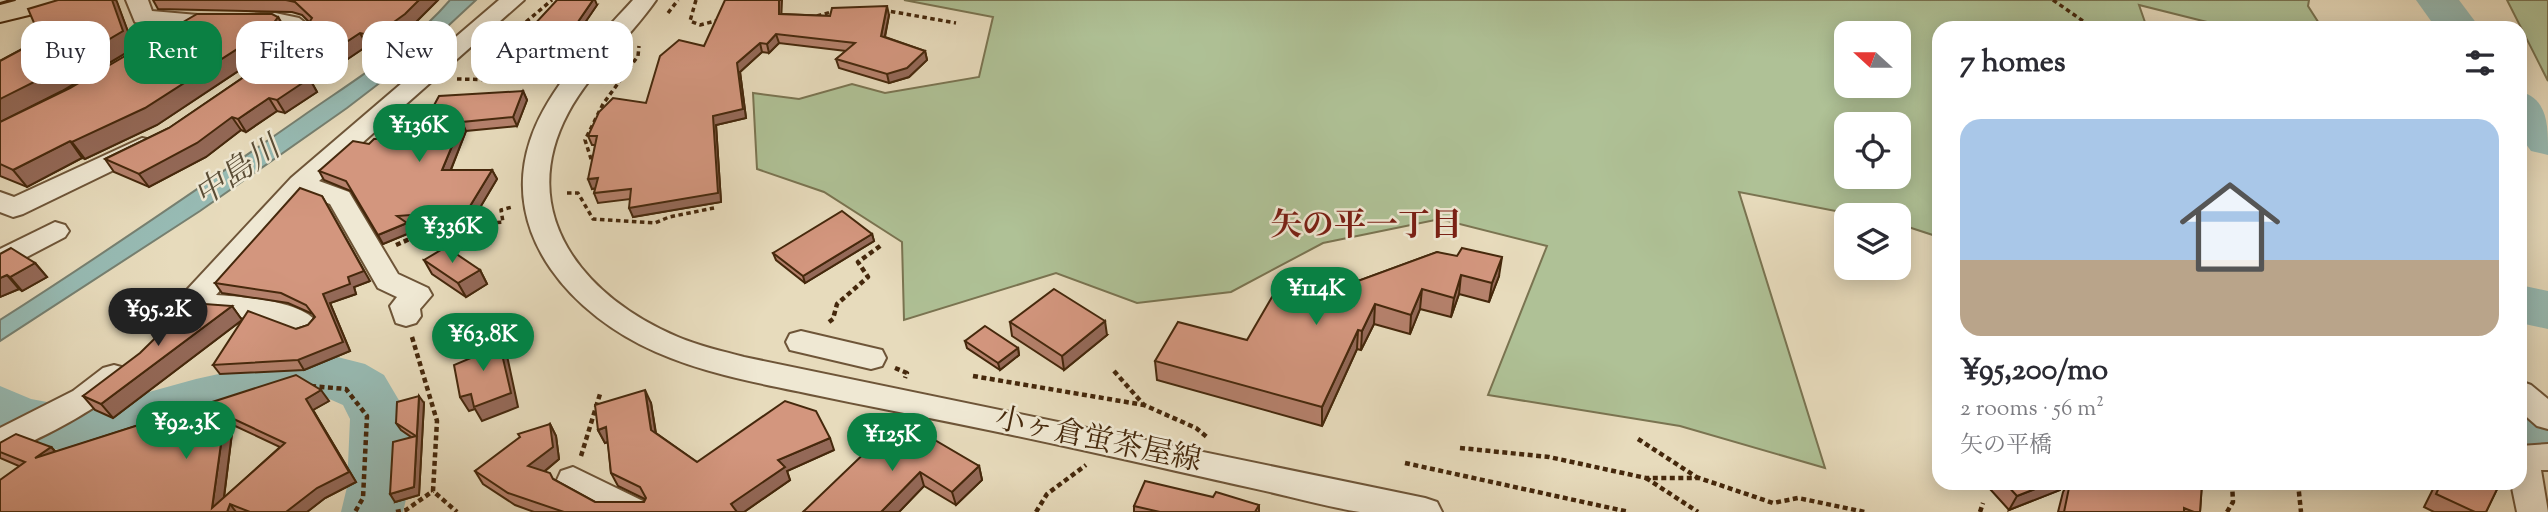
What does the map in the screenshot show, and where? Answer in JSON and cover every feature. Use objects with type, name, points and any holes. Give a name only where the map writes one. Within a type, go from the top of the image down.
[{"type":"highway","points":[[0,13],[51,0]]},
{"type":"street","points":[[137,0],[143,17],[201,21]]},
{"type":"street","points":[[0,442],[84,399],[141,355],[300,184],[513,0]]},
{"type":"street","name":"小ヶ倉蛍茶屋線","points":[[653,10],[557,106],[536,165],[536,200],[555,253],[587,290],[626,322],[660,341],[715,360],[774,375],[1089,438],[1425,512]]},
{"type":"street","points":[[0,201],[13,208],[167,133]]},
{"type":"street","points":[[300,184],[340,198],[388,281],[418,295],[405,306],[406,316]]},
{"type":"street","points":[[0,261],[55,231]]},
{"type":"street","points":[[191,303],[266,309],[304,325]]},
{"type":"street","points":[[801,342],[871,358]]},
{"type":"street","points":[[2527,399],[2548,417]]},
{"type":"street","points":[[2527,458],[2548,457]]},
{"type":"street","points":[[573,480],[633,512]]},
{"type":"street","points":[[2527,480],[2534,512]]},
{"type":"path","points":[[653,10],[678,0]]},
{"type":"path","points":[[696,0],[690,21],[700,24],[721,20]]},
{"type":"path","points":[[2053,0],[2083,21]]},
{"type":"path","points":[[875,10],[898,11],[956,23]]},
{"type":"path","points":[[813,18],[834,11],[848,11]]},
{"type":"path","points":[[605,160],[592,162],[585,140],[603,104],[638,56],[637,49],[646,39]]},
{"type":"path","points":[[567,192],[578,193],[593,219],[601,221],[622,219],[655,223],[669,217],[714,208]]},
{"type":"path","points":[[373,257],[435,228],[503,222],[501,210],[516,205]]},
{"type":"path","points":[[435,228],[438,218]]},
{"type":"path","points":[[801,342],[804,336],[834,319],[837,304],[868,277],[858,262],[883,244]]},
{"type":"path","points":[[406,316],[437,421],[433,491]]},
{"type":"path","points":[[1114,371],[1144,405]]},
{"type":"path","points":[[973,376],[1144,405],[1182,424],[1203,430],[1212,444]]},
{"type":"path","points":[[298,385],[346,389],[367,416],[363,498],[355,512]]},
{"type":"path","points":[[573,480],[600,394]]},
{"type":"path","points":[[1638,439],[1699,478],[1773,503],[1798,498],[1865,512]]},
{"type":"path","points":[[1460,448],[1549,457],[1646,478],[1699,478]]},
{"type":"path","points":[[1405,463],[1629,512]]},
{"type":"path","points":[[1036,512],[1047,494],[1087,465]]},
{"type":"path","points":[[1646,478],[1698,512]]},
{"type":"path","points":[[2227,512],[2233,502],[2232,490]]},
{"type":"path","points":[[2299,490],[2301,512]]},
{"type":"path","points":[[396,512],[406,510],[433,491]]},
{"type":"path","points":[[433,491],[457,512]]},
{"type":"path","points":[[1980,512],[1983,503]]},
{"type":"green space","points":[[904,0],[2309,0],[2308,6],[2318,21],[2203,21],[2139,5],[2145,21],[1932,21],[1932,235],[1911,228],[1911,203],[1834,203],[1834,211],[1739,192],[1825,468],[1680,426],[1488,395],[1547,246],[1440,219],[1323,243],[1231,292],[1137,303],[1056,273],[904,320],[902,242],[824,192],[757,169],[753,93],[799,99],[852,84],[885,93],[979,77],[993,17]]},
{"type":"green space","points":[[2507,0],[2548,0],[2548,81],[2527,40],[2527,21],[2518,21]]},
{"type":"water","points":[[450,0],[476,0],[453,21],[430,21]]},
{"type":"water","name":"中島川","points":[[362,76],[362,84],[378,84],[200,211],[0,341],[0,320]]},
{"type":"building","points":[[58,0],[112,0],[123,31],[110,39],[110,21],[33,21],[28,9]]},
{"type":"building","points":[[286,0],[419,0],[395,21],[362,21],[362,34],[348,41],[348,21],[310,21],[312,18],[295,2]]},
{"type":"building","points":[[557,0],[593,0],[579,21],[538,21]]},
{"type":"building","points":[[725,0],[779,0],[779,14],[830,16],[832,8],[887,6],[881,36],[925,51],[907,68],[887,74],[836,59],[855,43],[776,34],[767,44],[760,43],[737,63],[743,109],[713,116],[718,193],[629,208],[631,189],[594,193],[598,178],[588,179],[597,136],[588,136],[599,112],[613,98],[646,103],[660,56],[679,40],[704,46]]},
{"type":"building","points":[[197,14],[272,14],[278,17],[275,21],[236,21],[236,50],[222,59],[222,21],[185,21]]},
{"type":"building","points":[[21,50],[21,84],[30,84],[0,99],[0,61]]},
{"type":"building","points":[[124,57],[124,84],[182,84],[145,108],[13,170],[0,164],[0,122],[77,84],[110,84],[110,65]]},
{"type":"building","points":[[236,82],[301,84],[277,100],[269,98],[238,119],[232,117],[197,143],[139,174],[105,159],[169,128]]},
{"type":"building","points":[[523,91],[513,117],[462,122],[442,170],[492,170],[467,211],[397,216],[407,223],[378,235],[346,181],[319,171],[353,141],[369,144],[374,139],[417,137],[439,96]]},
{"type":"building","points":[[300,188],[322,196],[364,271],[348,277],[350,284],[323,294],[343,342],[298,360],[213,365],[248,311],[296,329],[308,325],[315,317],[306,305],[281,293],[215,283]]},
{"type":"building","points":[[842,211],[872,234],[803,276],[773,253]]},
{"type":"building","points":[[446,247],[480,270],[458,283],[424,260]]},
{"type":"building","points":[[11,248],[35,263],[10,277],[7,275],[0,278],[0,254]]},
{"type":"building","points":[[1462,248],[1502,257],[1492,283],[1461,275],[1454,298],[1422,289],[1411,315],[1375,304],[1362,331],[1358,330],[1322,407],[1155,361],[1178,322],[1247,340],[1286,273],[1339,288],[1437,252],[1457,256]]},
{"type":"building","points":[[1054,289],[1105,321],[1062,356],[1010,322]]},
{"type":"building","points":[[191,303],[232,306],[101,404],[83,396],[140,353]]},
{"type":"building","points":[[985,326],[1018,348],[998,363],[965,341]]},
{"type":"building","points":[[498,337],[511,393],[474,407],[471,394],[460,397],[454,365],[471,358],[468,347]]},
{"type":"building","points":[[296,375],[321,390],[306,399],[349,472],[317,488],[286,512],[250,512],[230,504],[227,512],[0,512],[0,480],[25,462],[0,452],[0,443],[16,434],[51,447],[35,458],[170,415],[171,419],[210,408],[203,405]],"holes":[[[225,415],[285,443],[212,508]]]},
{"type":"building","points":[[645,390],[651,430],[697,462],[785,401],[816,411],[830,438],[778,460],[785,467],[731,504],[737,512],[564,512],[508,493],[475,471],[520,437],[518,434],[550,424],[553,447],[528,466],[550,473],[553,479],[595,502],[644,502],[646,498],[640,487],[611,473],[606,427],[598,430],[595,405]]},
{"type":"building","points":[[419,396],[414,487],[390,494],[393,442],[416,436],[396,423],[397,402]]},
{"type":"building","points":[[898,421],[905,430],[929,443],[933,439],[979,466],[952,492],[920,472],[881,512],[803,512]]},
{"type":"building","points":[[1145,481],[1213,497],[1216,492],[1259,505],[1255,512],[1160,512],[1134,506]]},
{"type":"building","points":[[2011,490],[2032,490],[2017,496]]},
{"type":"building","points":[[2069,490],[2202,490],[2200,512],[2184,508],[2184,512],[2064,512]]},
{"type":"building","points":[[2438,490],[2497,490],[2486,512],[2475,512],[2436,494]]},
{"type":"waterway","points":[[2437,0],[2453,21]]},
{"type":"waterway","points":[[2527,114],[2548,140]]},
{"type":"waterway","points":[[2527,306],[2548,310]]},
{"type":"waterway","points":[[0,408],[16,418],[63,428],[120,423],[196,401],[318,373],[345,379],[364,390],[380,419],[378,487],[372,512]]},
{"type":"waterway","points":[[2527,416],[2548,432]]},
{"type":"tram line","points":[[0,4],[15,0]]},
{"type":"district","name":"矢の平一丁目","points":[[1366,227]]}]
